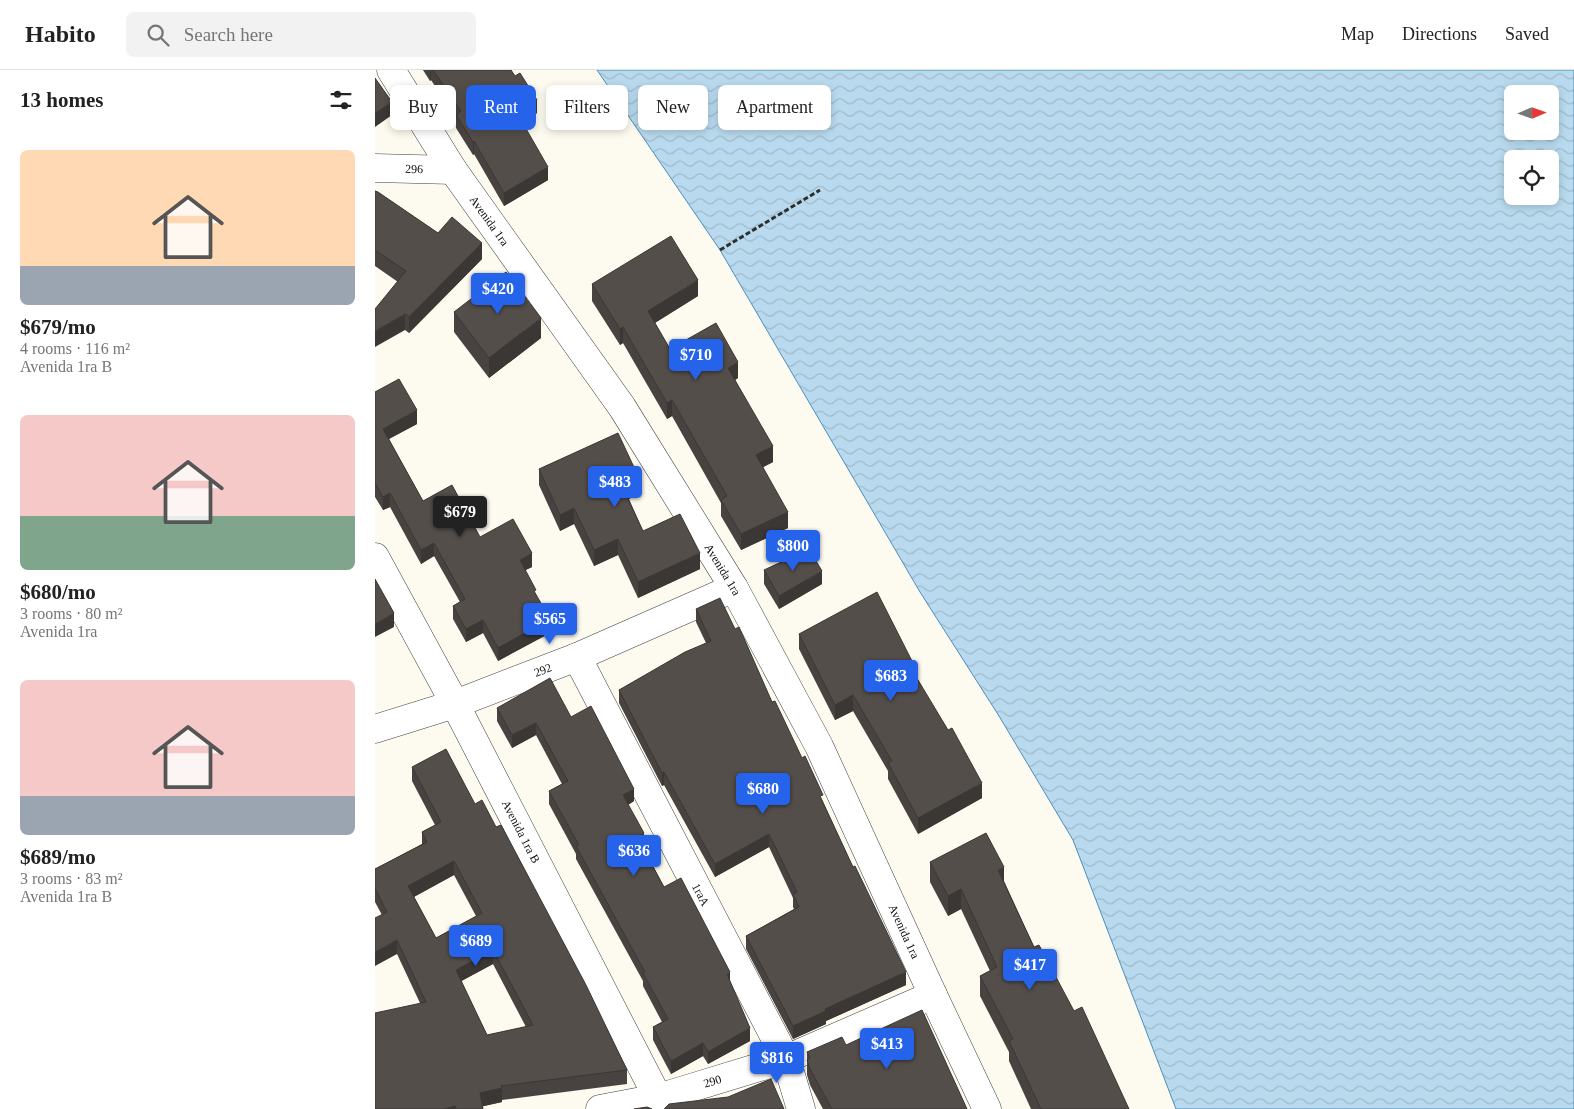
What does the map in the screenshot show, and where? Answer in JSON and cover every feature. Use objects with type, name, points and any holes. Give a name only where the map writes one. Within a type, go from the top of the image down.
[{"type":"street","name":"Avenida 1ra","points":[[391,70],[453,170],[622,407],[734,588],[819,746],[987,1109]]},
{"type":"street","name":"296","points":[[375,168],[453,170]]},
{"type":"street","name":"Avenida 1ra B","points":[[375,557],[455,704],[657,1104]]},
{"type":"street","name":"292","points":[[375,729],[455,704],[577,657],[734,588]]},
{"type":"street","name":"1raA","points":[[577,657],[786,1059],[801,1109]]},
{"type":"street","name":"290","points":[[600,1109],[657,1104],[786,1059],[933,995]]},
{"type":"path","points":[[720,250],[820,190]]},
{"type":"water","points":[[597,70],[1574,70],[1574,1109],[1176,1109],[1073,840],[999,716],[920,592],[720,250],[638,130],[628,115],[628,85],[607,85]]},
{"type":"building","points":[[433,70],[511,70],[515,76],[520,73],[528,85],[466,85],[466,130],[527,130],[548,167],[504,193],[474,141],[473,142],[456,115],[461,111],[456,104],[456,85],[443,85]]},
{"type":"building","points":[[375,78],[390,99],[390,103],[375,113]]},
{"type":"building","points":[[375,191],[438,233],[452,217],[482,243],[409,317],[405,314],[375,331],[375,309],[406,271],[375,250]]},
{"type":"building","points":[[671,236],[698,280],[648,311],[670,349],[716,323],[738,362],[728,368],[773,446],[756,455],[788,512],[741,534],[721,500],[727,496],[672,400],[667,403],[623,327],[620,329],[592,284]]},
{"type":"building","points":[[506,272],[541,318],[489,358],[454,312]]},
{"type":"building","points":[[399,379],[417,410],[383,429],[423,501],[452,485],[480,537],[513,519],[532,553],[520,560],[536,590],[534,591],[550,619],[498,648],[483,620],[466,629],[453,606],[465,599],[434,543],[421,550],[390,493],[383,497],[375,483],[375,392]]},
{"type":"building","points":[[618,433],[639,478],[622,486],[643,531],[680,514],[700,553],[638,582],[618,539],[594,550],[574,508],[560,515],[539,469]]},
{"type":"building","points":[[809,549],[822,571],[779,596],[764,570]]},
{"type":"building","points":[[375,579],[394,613],[375,624]]},
{"type":"building","points":[[877,592],[913,663],[909,665],[948,730],[952,728],[982,783],[918,818],[888,763],[892,761],[853,695],[835,705],[799,634]]},
{"type":"building","points":[[720,598],[735,629],[739,627],[772,702],[775,701],[802,758],[805,756],[823,795],[820,796],[853,867],[855,866],[906,972],[825,1009],[826,1011],[793,1026],[746,936],[799,907],[793,894],[797,892],[769,834],[715,864],[664,772],[662,773],[619,690],[685,652],[711,641],[696,609]]},
{"type":"building","points":[[550,678],[571,717],[591,706],[634,789],[623,795],[644,833],[637,837],[664,887],[681,878],[730,972],[727,974],[750,1028],[708,1052],[703,1043],[671,1061],[653,1027],[668,1019],[643,973],[645,972],[576,846],[579,845],[549,791],[568,781],[536,723],[512,735],[497,708]]},
{"type":"building","points":[[446,749],[475,804],[482,800],[496,827],[501,825],[586,985],[627,1070],[501,1086],[502,1088],[480,1093],[483,1109],[456,1109],[455,1106],[444,1109],[375,1109],[375,1013],[426,1002],[397,940],[375,952],[375,918],[387,912],[375,888],[375,869],[427,842],[422,832],[441,822],[412,767]],"holes":[[[454,861],[482,913],[436,938],[408,886]],[[493,950],[533,1025],[487,1035],[456,970]]]},
{"type":"building","points":[[986,833],[1004,867],[998,870],[1034,947],[1039,945],[1074,1011],[1082,1007],[1129,1109],[1041,1109],[1009,1041],[1013,1039],[980,976],[997,967],[961,889],[948,896],[930,862]]},
{"type":"building","points":[[922,1010],[967,1109],[832,1109],[810,1069],[807,1060],[810,1058],[807,1052],[842,1037],[846,1045]]},
{"type":"building","points":[[771,1079],[784,1109],[664,1109],[669,1104],[728,1097]]},
{"type":"building","points":[[647,1107],[652,1109],[634,1109]]}]
